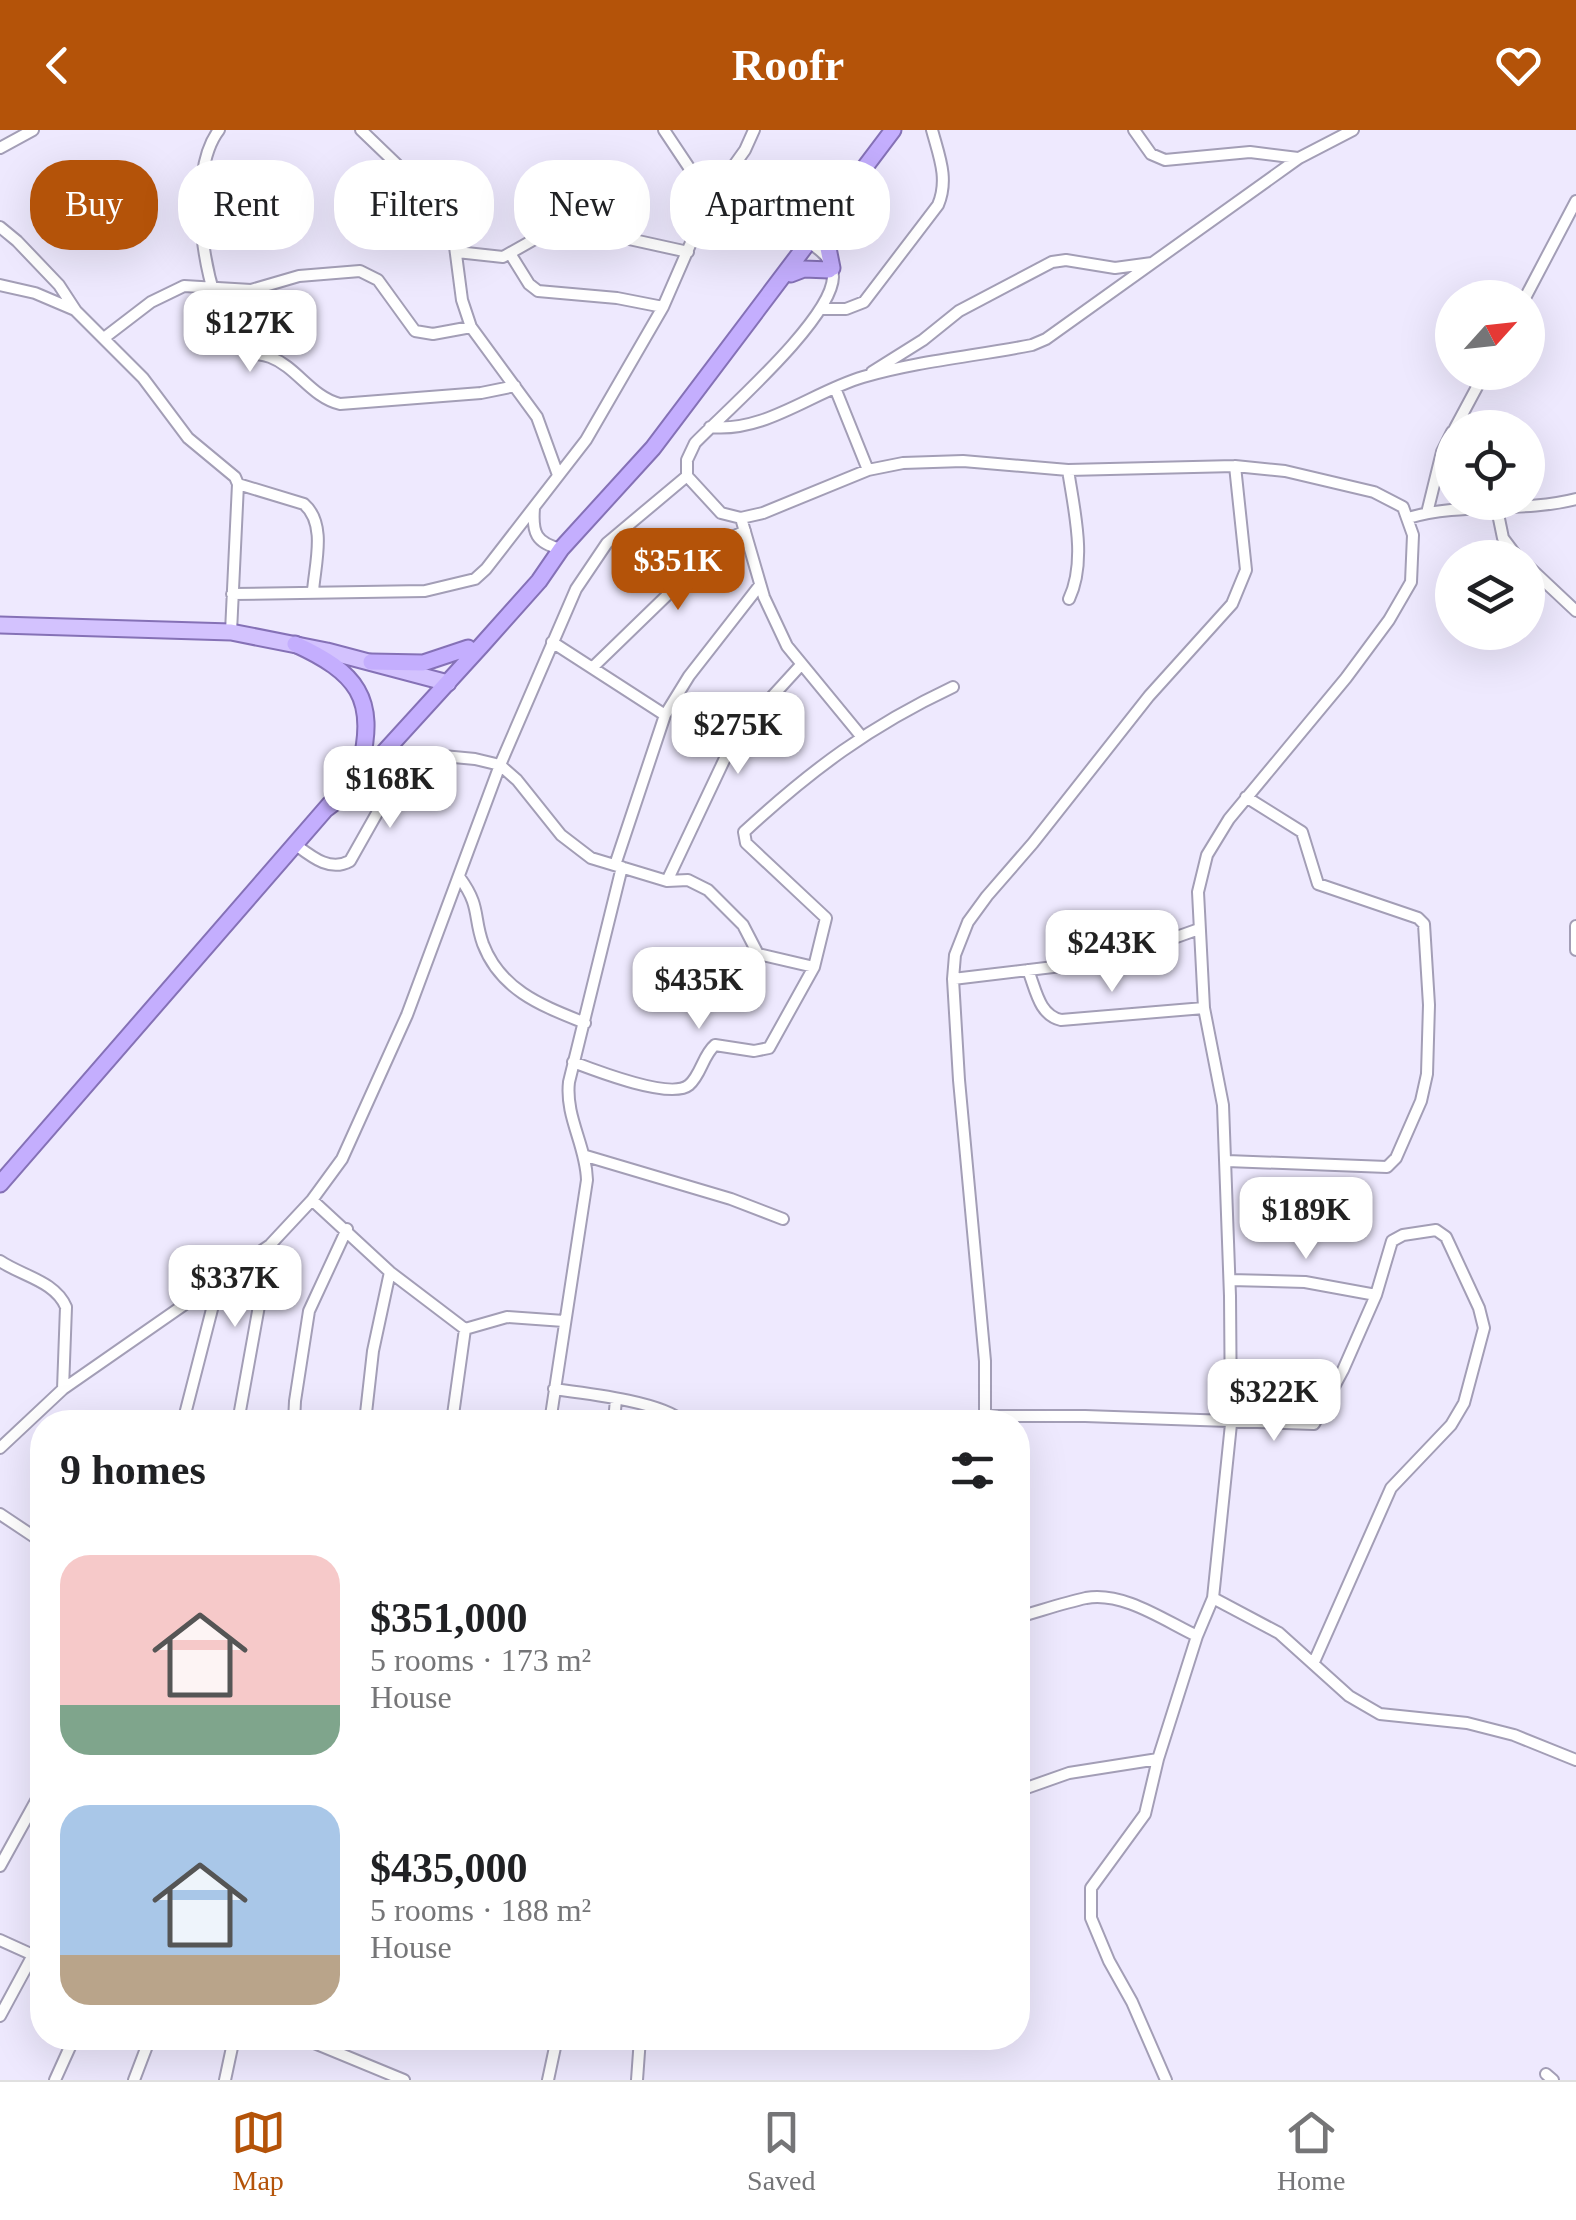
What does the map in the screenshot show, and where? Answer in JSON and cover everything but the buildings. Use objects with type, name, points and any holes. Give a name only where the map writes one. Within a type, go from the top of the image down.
[{"type":"highway","points":[[873,160],[894,130]]},
{"type":"highway","points":[[872,160],[894,130]]},
{"type":"highway","points":[[0,1184],[296,846],[360,766],[540,581],[548,565],[654,448],[805,250]]},
{"type":"highway","points":[[710,376],[748,334],[806,250]]},
{"type":"highway","points":[[791,274],[804,269],[831,272],[828,250]]},
{"type":"highway","points":[[326,809],[346,794],[532,574],[548,565]]},
{"type":"highway","points":[[295,644],[335,664],[360,694],[368,734],[360,766]]},
{"type":"highway","points":[[371,662],[422,663],[468,648]]},
{"type":"main road","points":[[0,625],[231,632],[443,681]]},
{"type":"street","points":[[0,148],[33,130]]},
{"type":"street","points":[[219,130],[208,150],[201,190],[202,227],[222,318],[243,350],[252,356],[276,360],[328,401],[394,401],[515,386]]},
{"type":"street","points":[[362,130],[436,202],[457,252],[462,300],[471,327],[537,418],[558,476]]},
{"type":"street","points":[[664,130],[684,160]]},
{"type":"street","points":[[738,160],[754,130]]},
{"type":"street","points":[[823,309],[846,309],[864,302],[938,205],[944,192],[944,176],[932,130]]},
{"type":"street","points":[[1134,130],[1151,154],[1165,160],[1250,152],[1299,158]]},
{"type":"street","points":[[710,427],[732,430],[756,424],[863,378],[1032,345],[1058,333],[1299,158],[1352,130]]},
{"type":"street","points":[[1534,280],[1576,201]]},
{"type":"street","points":[[0,227],[143,378],[188,438],[226,468],[238,484],[304,504],[311,510],[318,530],[313,591]]},
{"type":"street","points":[[232,594],[425,591],[475,579],[586,440],[663,307],[688,252],[611,236],[557,232],[542,234],[511,255],[457,252]]},
{"type":"street","points":[[812,250],[831,272],[823,309],[695,443],[686,460],[687,476],[722,514],[741,518],[763,513],[868,470],[903,463],[963,461],[1068,470],[1236,466],[1284,471],[1374,492],[1403,507],[1413,535],[1411,582],[1389,620],[1217,835],[1207,855],[1198,892],[1204,1008],[1223,1105],[1230,1280],[1231,1424],[1213,1598],[1197,1636],[1144,1814],[1091,1888],[1092,1918],[1108,1961],[1132,2002],[1166,2080]]},
{"type":"street","points":[[511,255],[528,284],[538,291],[663,307]]},
{"type":"street","points":[[863,378],[959,311],[1052,262],[1066,260],[1114,268],[1158,262]]},
{"type":"street","points":[[104,338],[165,292],[184,286],[261,289],[299,276],[360,271],[378,280],[415,331],[433,334],[471,327]]},
{"type":"street","points":[[0,285],[35,293],[76,310]]},
{"type":"street","points":[[834,388],[868,470]]},
{"type":"street","points":[[984,1410],[985,1360],[953,978],[960,939],[987,896],[1148,696],[1232,604],[1246,570],[1236,466]]},
{"type":"street","points":[[1068,470],[1077,546],[1076,578],[1070,599]]},
{"type":"street","points":[[41,1410],[63,1390],[270,1244],[312,1200],[342,1160],[366,1113],[460,878],[500,766],[576,590],[608,543],[687,476]]},
{"type":"street","points":[[1427,512],[1435,480]]},
{"type":"street","points":[[231,632],[238,484]]},
{"type":"street","points":[[1545,502],[1576,498]]},
{"type":"street","points":[[534,507],[537,538],[546,546],[562,549]]},
{"type":"street","points":[[1408,518],[1435,512]]},
{"type":"street","points":[[741,518],[760,586],[776,625],[800,666],[861,736]]},
{"type":"street","points":[[592,668],[722,542],[745,531]]},
{"type":"street","points":[[1545,582],[1576,612]]},
{"type":"street","points":[[551,1410],[583,1216],[586,1156],[568,1111],[574,1062],[618,866],[665,716],[689,676],[760,586]]},
{"type":"street","points":[[552,642],[665,716]]},
{"type":"street","points":[[667,881],[727,754],[800,666]]},
{"type":"street","points":[[574,1062],[618,1079],[672,1089],[685,1088],[715,1045],[754,1051],[769,1048],[814,967],[826,918],[746,843],[744,832],[861,736],[895,714],[953,687]]},
{"type":"street","points":[[296,846],[334,866],[350,861],[407,760],[414,755],[475,759],[500,766],[517,780],[561,835],[591,858],[667,881],[688,880],[708,890],[743,925],[758,954],[814,967]]},
{"type":"street","points":[[1226,1162],[1386,1167],[1396,1158],[1421,1101],[1427,1074],[1429,1006],[1425,928],[1421,920],[1318,884],[1302,832],[1246,797]]},
{"type":"street","points":[[460,878],[472,896],[483,944],[514,988],[525,998],[585,1023]]},
{"type":"street","points":[[1576,926],[1576,950]]},
{"type":"street","points":[[953,978],[1112,960],[1199,928]]},
{"type":"street","points":[[1028,970],[1044,1010],[1052,1018],[1204,1008]]},
{"type":"street","points":[[586,1156],[714,1194],[783,1220]]},
{"type":"street","points":[[312,1200],[390,1272],[465,1329]]},
{"type":"street","points":[[295,1410],[309,1311],[347,1229]]},
{"type":"street","points":[[1030,1418],[1139,1417],[1231,1424],[1316,1423],[1376,1295],[1392,1241],[1403,1235],[1436,1230],[1446,1237],[1479,1308],[1484,1328],[1464,1403],[1451,1425],[1390,1488],[1314,1662]]},
{"type":"street","points":[[240,1410],[270,1244]]},
{"type":"street","points":[[0,1262],[53,1288],[62,1297],[66,1307],[63,1390]]},
{"type":"street","points":[[366,1410],[373,1351],[390,1272]]},
{"type":"street","points":[[186,1410],[220,1277]]},
{"type":"street","points":[[1230,1280],[1304,1282],[1376,1295]]},
{"type":"street","points":[[465,1329],[507,1317],[564,1321]]},
{"type":"street","points":[[454,1410],[465,1329]]},
{"type":"street","points":[[554,1388],[657,1410]]},
{"type":"street","points":[[615,1410],[616,1399]]},
{"type":"street","points":[[0,1448],[30,1420]]},
{"type":"street","points":[[2,1520],[30,1535]]},
{"type":"street","points":[[1030,1614],[1089,1598],[1108,1598],[1197,1636]]},
{"type":"street","points":[[1213,1598],[1263,1622],[1350,1696],[1380,1714],[1467,1723],[1514,1735],[1576,1760]]},
{"type":"street","points":[[1030,1787],[1069,1772],[1158,1759]]},
{"type":"street","points":[[0,1866],[30,1812]]},
{"type":"street","points":[[0,1940],[30,1953]]},
{"type":"street","points":[[0,2016],[30,1969]]},
{"type":"street","points":[[55,2080],[69,2050]]},
{"type":"street","points":[[134,2080],[145,2050]]},
{"type":"street","points":[[225,2080],[231,2050]]},
{"type":"street","points":[[331,2050],[404,2080]]},
{"type":"street","points":[[548,2080],[554,2050]]},
{"type":"street","points":[[638,2080],[639,2050]]}]
